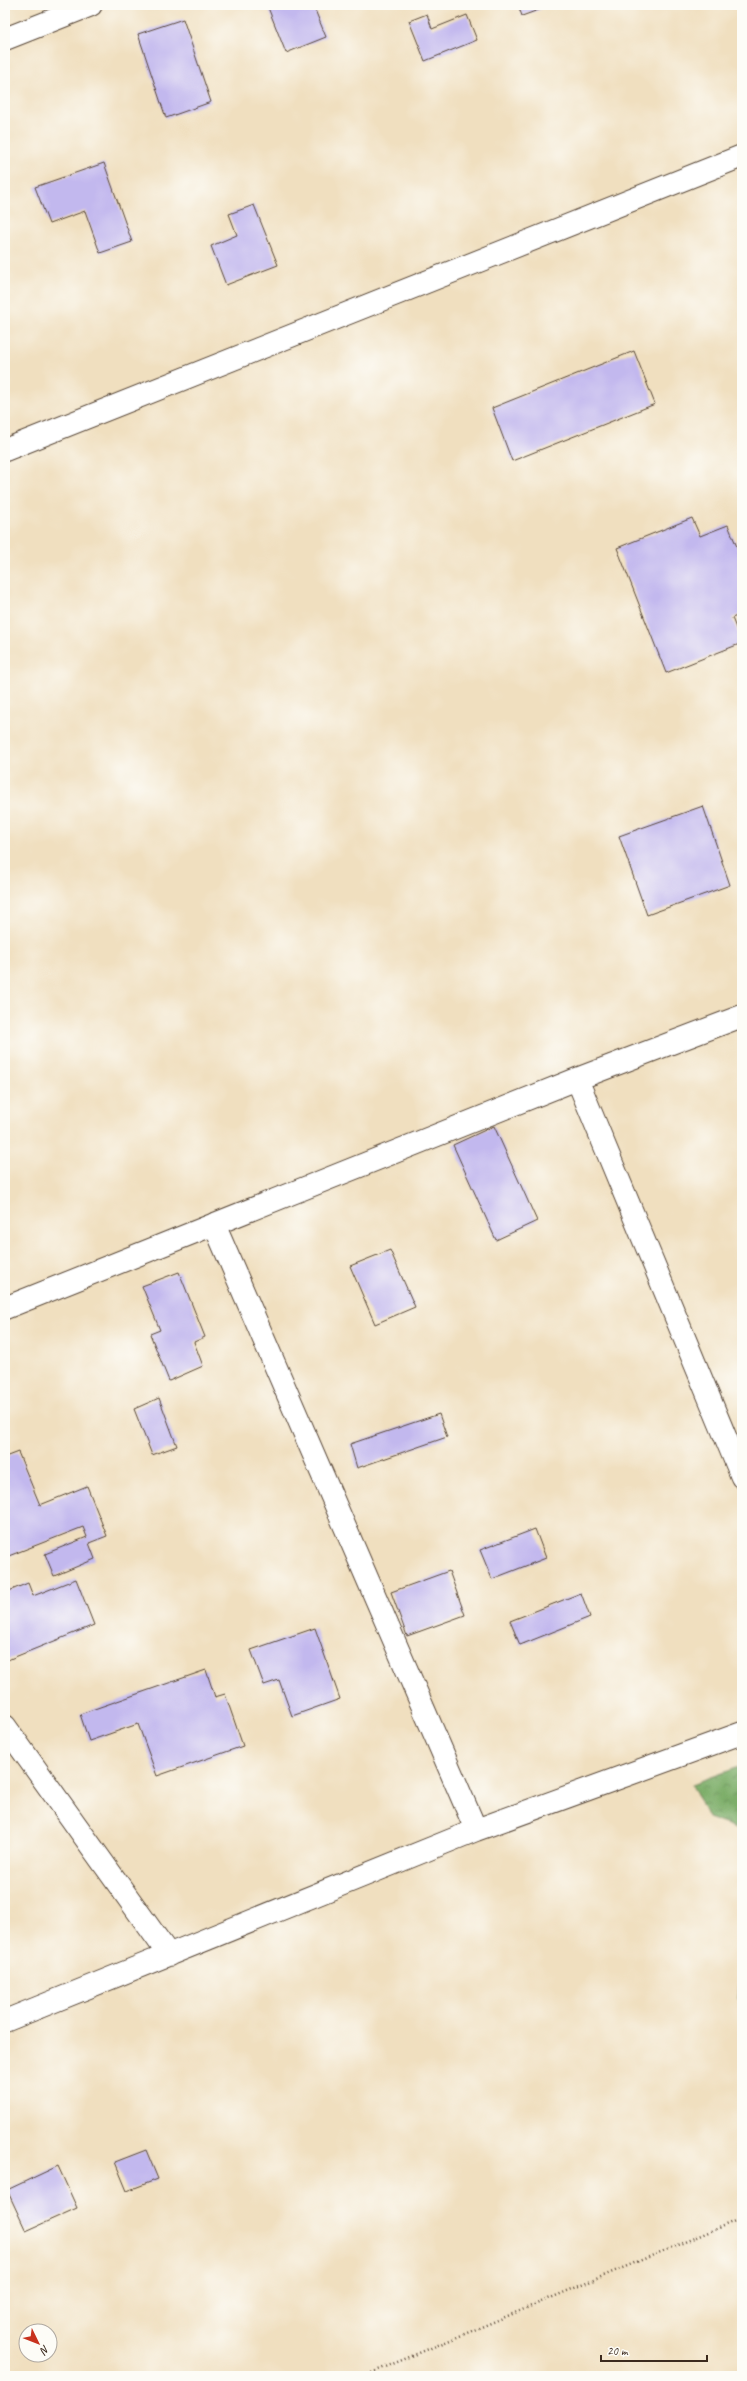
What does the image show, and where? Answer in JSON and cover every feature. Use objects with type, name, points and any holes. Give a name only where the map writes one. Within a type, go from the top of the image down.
[{"type":"street","points":[[5,39],[91,5]]},
{"type":"street","points":[[5,450],[742,156]]},
{"type":"street","points":[[5,1308],[577,1079],[742,1016]]},
{"type":"street","points":[[577,1079],[742,1477]]},
{"type":"street","points":[[214,1224],[476,1830]]},
{"type":"street","points":[[5,1726],[169,1954]]},
{"type":"street","points":[[6,2019],[476,1830],[742,1733]]},
{"type":"path","points":[[364,2376],[742,2218]]},
{"type":"green space","points":[[742,1766],[742,1830],[708,1818],[692,1784]]},
{"type":"green space","points":[[742,1958],[742,2002],[738,1999]]},
{"type":"building","points":[[267,5],[313,5],[326,37],[286,53]]},
{"type":"building","points":[[518,5],[539,5],[541,9],[522,16]]},
{"type":"building","points":[[427,14],[432,29],[467,15],[477,40],[425,61],[409,21]]},
{"type":"building","points":[[183,19],[211,102],[166,118],[138,34]]},
{"type":"building","points":[[104,163],[132,242],[100,253],[85,211],[49,224],[35,187]]},
{"type":"building","points":[[254,205],[278,265],[226,285],[211,246],[237,235],[229,214]]},
{"type":"building","points":[[634,351],[655,404],[512,461],[492,408]]},
{"type":"building","points":[[692,518],[700,536],[728,525],[742,559],[742,614],[732,618],[742,643],[666,673],[617,548]]},
{"type":"building","points":[[703,806],[730,885],[647,915],[619,836]]},
{"type":"building","points":[[494,1126],[537,1221],[496,1240],[453,1145]]},
{"type":"building","points":[[390,1250],[415,1307],[375,1324],[350,1266]]},
{"type":"building","points":[[179,1272],[205,1337],[194,1342],[203,1366],[169,1381],[150,1334],[160,1330],[142,1286]]},
{"type":"building","points":[[159,1398],[177,1446],[152,1455],[134,1409]]},
{"type":"building","points":[[439,1414],[447,1437],[357,1468],[350,1444]]},
{"type":"building","points":[[18,1452],[40,1505],[87,1486],[107,1536],[89,1543],[95,1559],[54,1576],[45,1554],[87,1537],[83,1527],[6,1557],[5,1457]]},
{"type":"building","points":[[535,1529],[546,1558],[492,1579],[480,1550]]},
{"type":"building","points":[[449,1571],[465,1615],[407,1636],[391,1592]]},
{"type":"building","points":[[76,1579],[94,1625],[5,1661],[5,1580],[9,1591],[28,1583],[33,1596]]},
{"type":"building","points":[[581,1593],[590,1617],[520,1645],[510,1621]]},
{"type":"building","points":[[315,1628],[340,1699],[292,1716],[279,1680],[264,1685],[251,1650]]},
{"type":"building","points":[[206,1670],[215,1697],[225,1694],[243,1746],[157,1776],[138,1724],[89,1741],[80,1714]]},
{"type":"building","points":[[146,2150],[158,2179],[127,2191],[115,2162]]},
{"type":"building","points":[[58,2166],[77,2208],[26,2231],[7,2190]]}]
